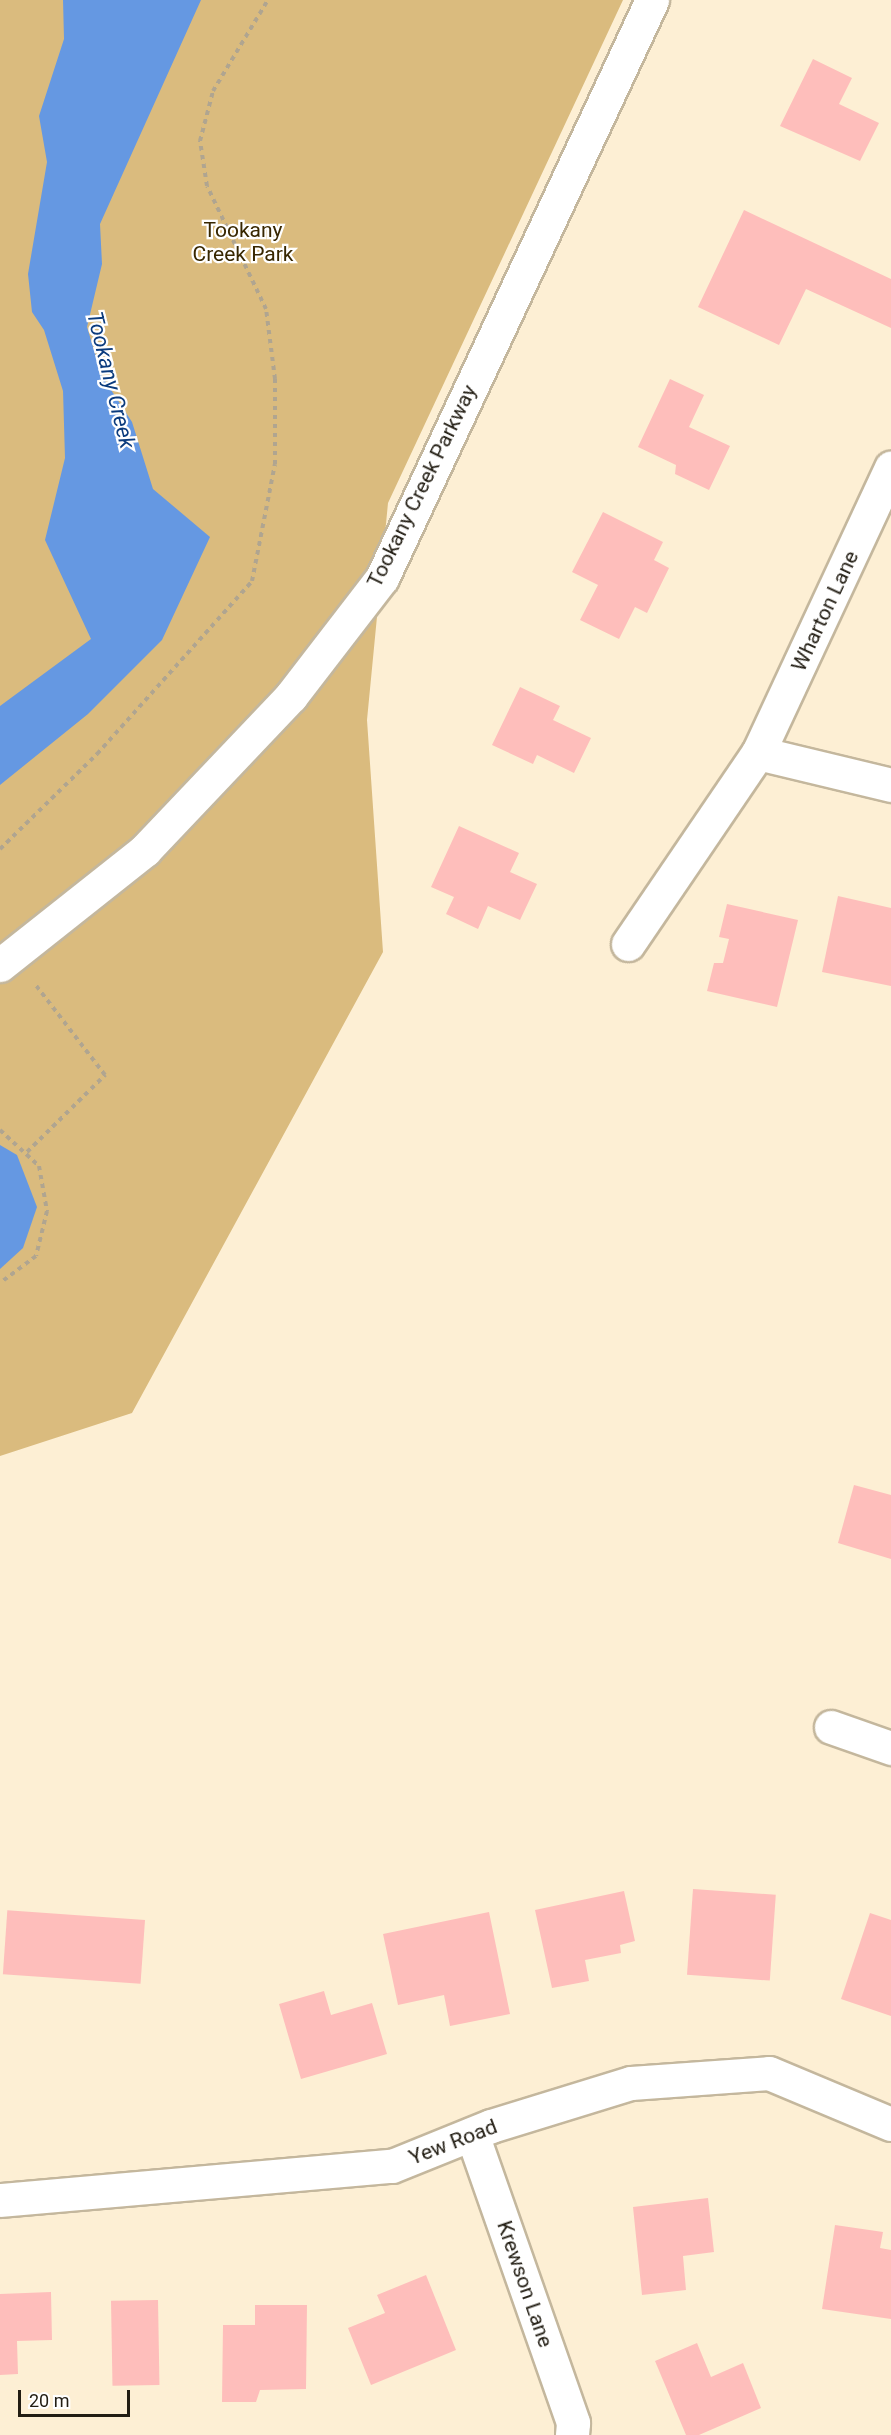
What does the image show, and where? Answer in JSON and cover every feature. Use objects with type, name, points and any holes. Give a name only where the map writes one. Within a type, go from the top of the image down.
[{"type":"street","name":"Tookany Creek Parkway","points":[[0,965],[145,850],[291,696],[382,578],[652,0]]},
{"type":"street","name":"Wharton Lane","points":[[628,944],[758,753],[891,468]]},
{"type":"street","points":[[758,753],[891,785]]},
{"type":"street","points":[[831,1727],[891,1748]]},
{"type":"street","name":"Yew Road","points":[[0,2200],[392,2166],[472,2134],[631,2083],[769,2073],[891,2124]]},
{"type":"street","name":"Krewson Lane","points":[[472,2134],[573,2423],[572,2435]]},
{"type":"path","points":[[0,849],[97,754],[252,581],[275,464],[275,379],[266,309],[207,186],[200,141],[213,91],[268,0]]},
{"type":"path","points":[[27,1152],[105,1075],[32,978]]},
{"type":"path","points":[[0,1130],[27,1152],[39,1166],[47,1211],[36,1256],[0,1282]]},
{"type":"green space","name":"Tookany Creek Park","points":[[0,0],[623,0],[388,503],[367,720],[383,952],[132,1413],[0,1456]]},
{"type":"water","points":[[63,0],[201,0],[100,224],[102,264],[87,327],[102,376],[132,422],[153,489],[210,537],[162,640],[88,714],[0,785],[0,706],[91,639],[45,540],[65,458],[63,391],[44,330],[32,312],[28,274],[47,162],[39,116],[64,39]]},
{"type":"water","points":[[0,1145],[17,1155],[37,1207],[23,1248],[0,1269]]},
{"type":"building","points":[[813,59],[852,78],[839,104],[879,123],[860,161],[780,126]]},
{"type":"building","points":[[744,210],[891,279],[891,328],[806,289],[779,345],[698,307]]},
{"type":"building","points":[[670,379],[704,395],[689,427],[730,446],[709,490],[675,474],[676,465],[638,447]]},
{"type":"building","points":[[603,512],[663,542],[654,560],[669,568],[647,613],[635,607],[619,639],[580,620],[598,585],[572,572]]},
{"type":"building","points":[[520,687],[560,706],[553,720],[591,738],[574,773],[537,755],[533,764],[492,745]]},
{"type":"building","points":[[459,826],[519,853],[510,872],[537,884],[520,920],[488,906],[478,929],[446,914],[454,897],[431,887]]},
{"type":"building","points":[[838,896],[891,908],[891,986],[822,972]]},
{"type":"building","points":[[727,904],[798,920],[777,1007],[707,991],[714,963],[723,963],[729,939],[719,937]]},
{"type":"building","points":[[854,1485],[891,1495],[891,1559],[838,1543]]},
{"type":"building","points":[[693,1889],[776,1895],[770,1981],[687,1975]]},
{"type":"building","points":[[624,1891],[635,1941],[620,1945],[621,1953],[585,1960],[589,1981],[552,1988],[535,1910]]},
{"type":"building","points":[[7,1910],[145,1920],[141,1984],[3,1974]]},
{"type":"building","points":[[489,1912],[510,2014],[450,2026],[444,1995],[398,2005],[383,1934]]},
{"type":"building","points":[[870,1913],[891,1920],[891,2016],[841,1999]]},
{"type":"building","points":[[324,1991],[331,2015],[372,2003],[387,2054],[301,2079],[279,2004]]},
{"type":"building","points":[[708,2198],[714,2252],[683,2256],[686,2290],[642,2295],[633,2207]]},
{"type":"building","points":[[835,2225],[883,2232],[880,2248],[891,2250],[891,2319],[822,2309]]},
{"type":"building","points":[[426,2275],[456,2350],[371,2385],[348,2328],[385,2313],[377,2295]]},
{"type":"building","points":[[51,2292],[52,2340],[17,2341],[18,2374],[0,2375],[0,2294]]},
{"type":"building","points":[[158,2300],[159,2385],[112,2386],[111,2301]]},
{"type":"building","points":[[255,2305],[307,2305],[306,2389],[260,2390],[256,2402],[222,2402],[223,2325],[255,2325]]},
{"type":"building","points":[[697,2343],[711,2377],[743,2363],[761,2408],[699,2435],[686,2435],[655,2361]]},
{"type":"water label","name":"Tookany Creek","points":[[111,380]]}]
